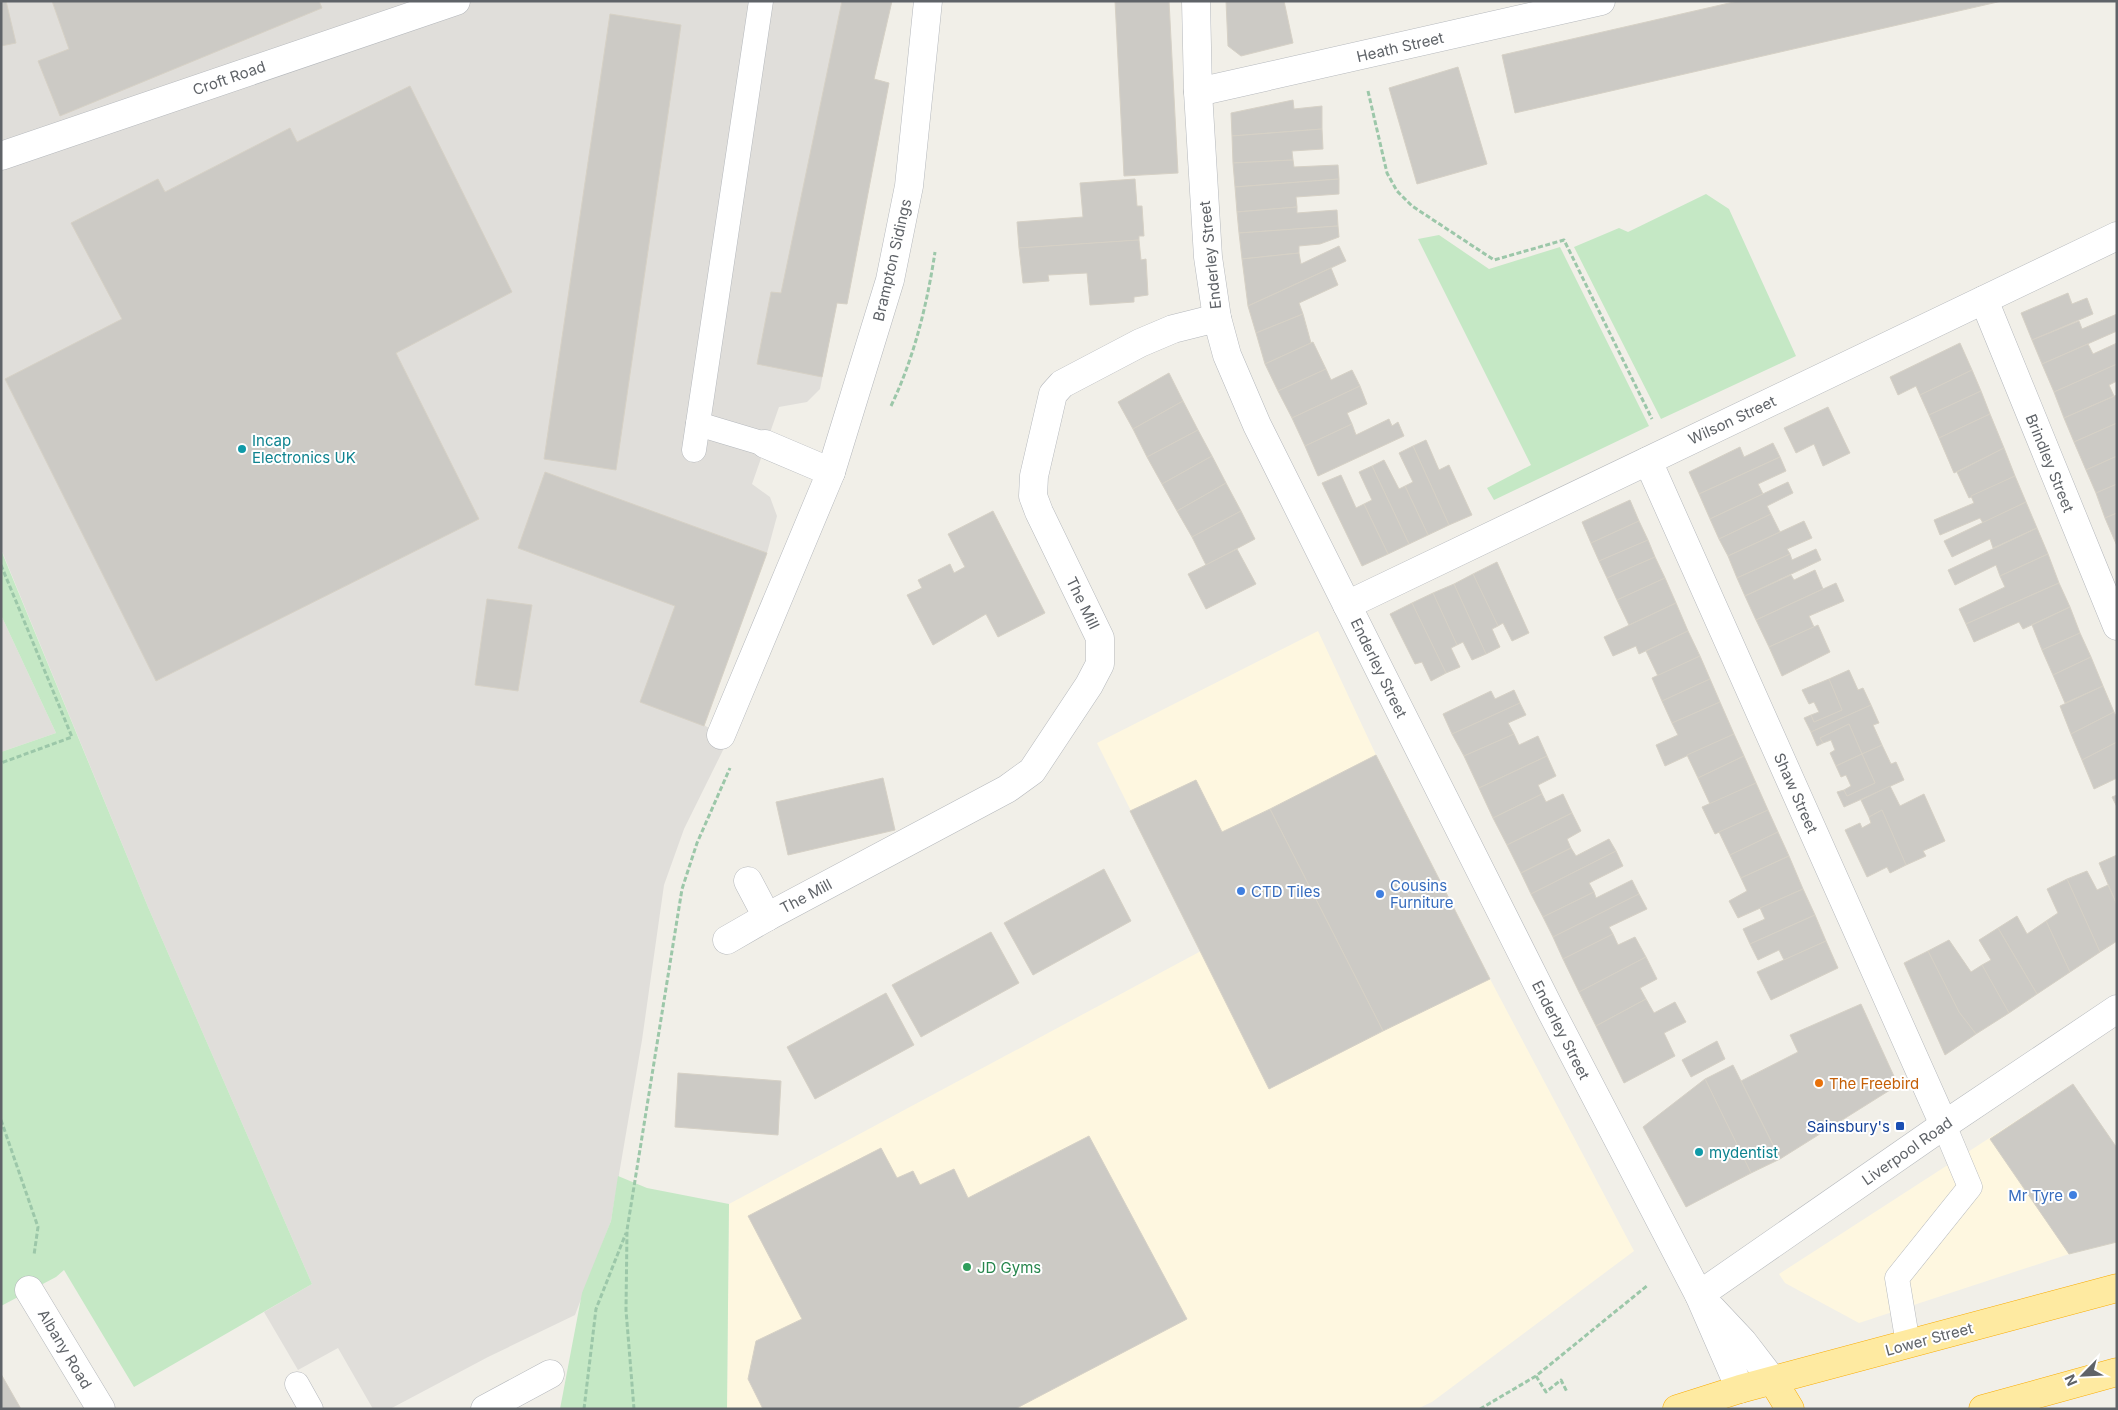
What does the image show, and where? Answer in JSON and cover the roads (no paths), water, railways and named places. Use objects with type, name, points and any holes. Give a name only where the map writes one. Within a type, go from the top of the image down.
[{"type":"highway","name":"Lower Street","points":[[1745,1399],[1773,1381],[2117,1288]]},
{"type":"highway","points":[[1983,1409],[2117,1372]]},
{"type":"highway","points":[[1773,1381],[1790,1409]]},
{"type":"highway","points":[[1677,1409],[1745,1399]]},
{"type":"street","name":"Croft Road","points":[[1,156],[456,1]]},
{"type":"street","name":"Brampton Sidings","points":[[721,735],[831,472],[890,280],[909,186],[928,1]]},
{"type":"street","name":"Enderley Street","points":[[1196,1],[1198,92],[1208,257],[1217,318],[1227,355],[1257,426],[1550,1009],[1699,1295],[1745,1399]]},
{"type":"street","name":"Heath Street","points":[[1198,92],[1601,1]]},
{"type":"street","name":"Wilson Street","points":[[1347,605],[2117,236]]},
{"type":"street","name":"Brindley Street","points":[[1984,300],[2117,626]]},
{"type":"street","name":"The Mill","points":[[727,940],[767,916],[1008,789],[1032,771],[1089,685],[1100,664],[1100,638],[1038,512],[1033,496],[1034,476],[1053,394],[1062,384],[1140,343],[1173,330],[1217,318]]},
{"type":"street","points":[[766,444],[831,472]]},
{"type":"street","name":"Shaw Street","points":[[1658,456],[1944,1125]]},
{"type":"street","name":"The Mill","points":[[748,881],[767,916]]},
{"type":"street","name":"Liverpool Road","points":[[1699,1295],[1944,1125],[2117,1009]]},
{"type":"street","name":"Albany Road","points":[[30,1290],[100,1409]]},
{"type":"street","name":"Enderley Street","points":[[1699,1295],[1743,1342],[1773,1381]]},
{"type":"street","points":[[485,1409],[550,1374]]},
{"type":"lane","points":[[694,450],[761,1]]},
{"type":"lane","points":[[698,424],[766,444]]},
{"type":"lane","points":[[1908,1344],[1897,1278],[1970,1187],[1944,1125]]},
{"type":"lane","points":[[297,1384],[311,1409]]},
{"type":"place","name":"Incap Electronics UK","points":[[242,449]]},
{"type":"place","name":"CTD Tiles","points":[[1241,891]]},
{"type":"place","name":"Cousins Furniture","points":[[1380,894]]},
{"type":"place","name":"The Freebird","points":[[1819,1083]]},
{"type":"place","name":"Sainsbury's","points":[[1900,1126]]},
{"type":"place","name":"mydentist","points":[[1699,1152]]},
{"type":"place","name":"Mr Tyre","points":[[2073,1195]]},
{"type":"place","name":"JD Gyms","points":[[967,1267]]}]
